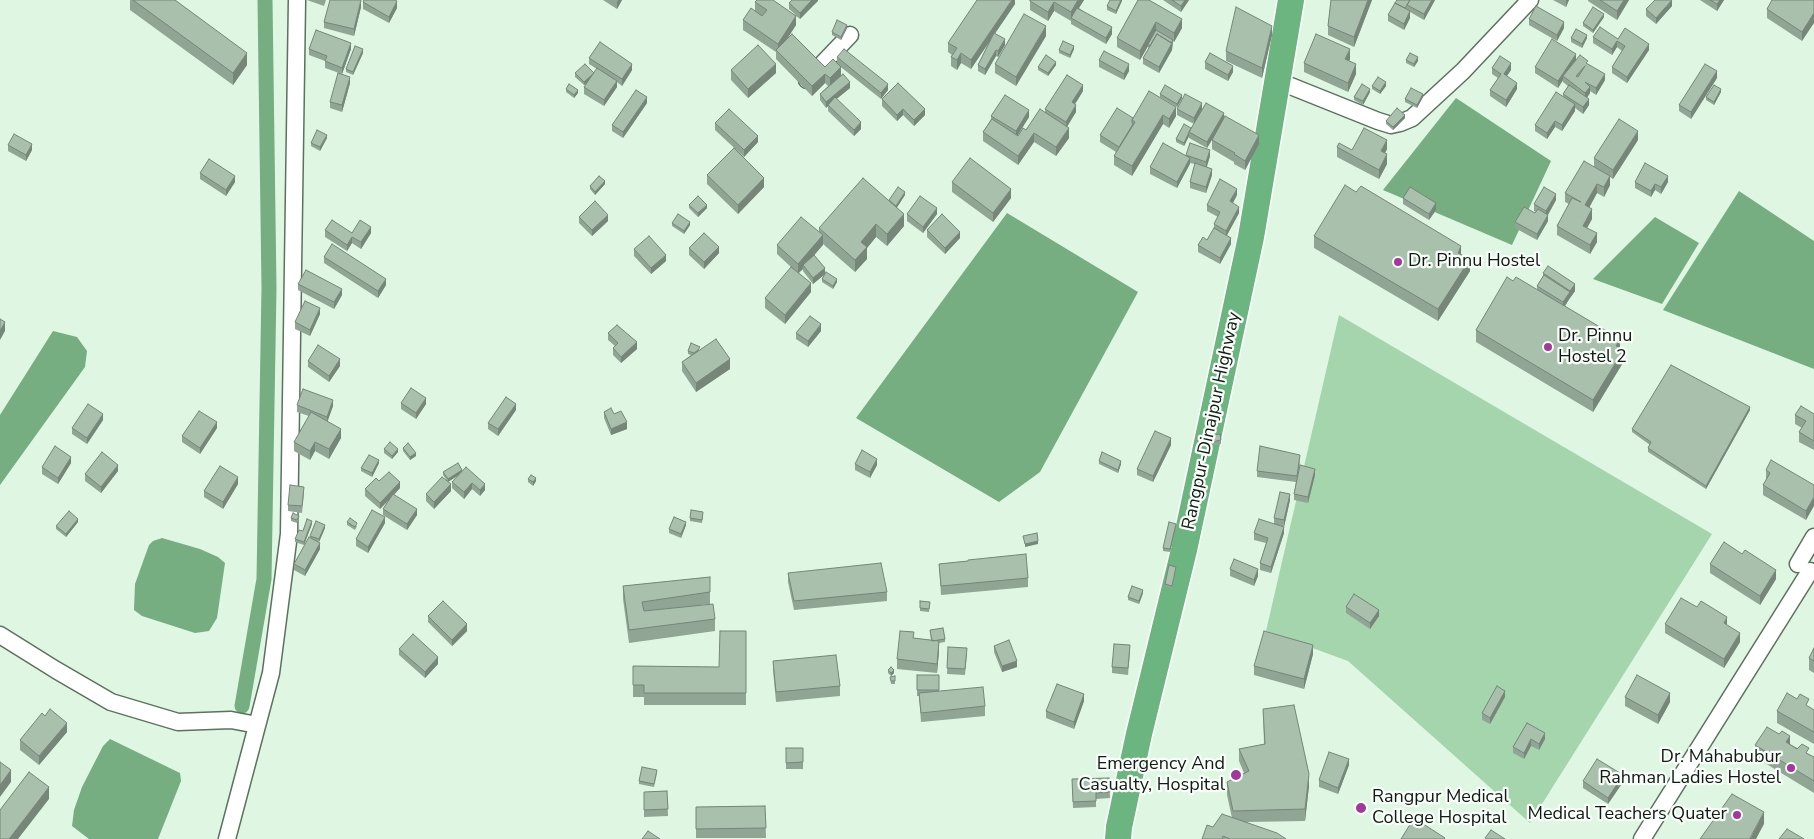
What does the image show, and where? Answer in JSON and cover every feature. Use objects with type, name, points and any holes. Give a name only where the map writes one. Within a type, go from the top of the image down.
[{"type":"highway","name":"Rangpur-Dinajpur Highway","points":[[1118,839],[1139,734],[1184,550],[1251,237],[1291,0]]},
{"type":"street","points":[[227,839],[271,673],[289,534],[296,0]]},
{"type":"street","points":[[1278,81],[1378,121],[1391,125],[1400,123],[1412,118],[1463,71],[1530,0]]},
{"type":"street","points":[[802,85],[850,35]]},
{"type":"street","points":[[1642,839],[1804,567],[1814,537]]},
{"type":"street","points":[[0,635],[111,702],[178,722],[231,720],[257,725]]},
{"type":"shaded area","points":[[1456,98],[1551,161],[1512,245],[1383,190]]},
{"type":"shaded area","points":[[1739,191],[1814,241],[1814,369],[1663,310]]},
{"type":"shaded area","points":[[1007,213],[1138,292],[1040,472],[999,502],[856,418]]},
{"type":"shaded area","points":[[1655,217],[1699,243],[1662,304],[1593,279]]},
{"type":"shaded area","points":[[1339,315],[1712,534],[1530,823],[1348,661],[1266,631]]},
{"type":"shaded area","points":[[53,331],[77,337],[87,351],[85,367],[0,485],[0,415]]},
{"type":"shaded area","points":[[162,538],[200,549],[218,557],[225,563],[217,618],[209,631],[195,633],[142,616],[134,610],[135,584],[149,545],[153,541]]},
{"type":"shaded area","points":[[110,739],[180,773],[181,781],[158,839],[89,839],[72,826],[74,810],[82,787],[103,746]]},
{"type":"building","points":[[133,0],[175,0],[247,53],[233,73]]},
{"type":"building","points":[[330,0],[361,0],[354,29],[324,22]]},
{"type":"building","points":[[364,0],[397,1],[389,17],[363,2]]},
{"type":"building","points":[[757,0],[773,0],[796,16],[778,44],[743,20],[751,8],[762,16],[767,10],[755,2]]},
{"type":"building","points":[[792,0],[812,0],[800,13],[789,3]]},
{"type":"building","points":[[977,0],[1012,0],[971,60],[961,53],[957,60],[951,57],[957,48],[948,43]]},
{"type":"building","points":[[1030,0],[1078,0],[1071,12],[1054,2],[1048,12]]},
{"type":"building","points":[[1110,0],[1121,0],[1116,11],[1107,6]]},
{"type":"building","points":[[1138,0],[1149,0],[1182,19],[1174,33],[1156,22],[1140,51],[1117,38]]},
{"type":"building","points":[[1172,0],[1185,0],[1181,6]]},
{"type":"building","points":[[1331,0],[1368,0],[1354,37],[1328,26]]},
{"type":"building","points":[[1397,0],[1410,0],[1405,8],[1395,3]]},
{"type":"building","points":[[1410,0],[1432,0],[1424,14],[1407,5]]},
{"type":"building","points":[[1600,0],[1624,0],[1617,11]]},
{"type":"building","points":[[1655,0],[1672,0],[1656,18],[1646,9]]},
{"type":"building","points":[[1710,0],[1720,0],[1717,4]]},
{"type":"building","points":[[1772,0],[1814,0],[1814,13],[1802,32],[1767,9]]},
{"type":"building","points":[[1395,3],[1410,11],[1404,24],[1388,15]]},
{"type":"building","points":[[1536,6],[1564,22],[1557,35],[1529,19]]},
{"type":"building","points":[[1236,7],[1272,26],[1262,68],[1226,51]]},
{"type":"building","points":[[1593,7],[1604,14],[1593,30],[1583,23]]},
{"type":"building","points":[[1077,8],[1112,27],[1106,38],[1071,18]]},
{"type":"building","points":[[1024,14],[1046,26],[1016,77],[995,64]]},
{"type":"building","points":[[837,20],[847,25],[841,37],[832,32]]},
{"type":"building","points":[[1600,27],[1618,39],[1625,28],[1649,44],[1627,77],[1612,67],[1625,46],[1617,41],[1612,49],[1593,37]]},
{"type":"building","points":[[1576,29],[1587,35],[1582,44],[1571,38]]},
{"type":"building","points":[[316,30],[351,43],[342,68],[325,61],[327,56],[309,49]]},
{"type":"building","points":[[1156,30],[1173,40],[1171,43],[1157,34],[1150,46],[1148,44]]},
{"type":"building","points":[[994,33],[1005,39],[985,69],[978,65]]},
{"type":"building","points":[[792,34],[825,67],[833,59],[841,67],[830,78],[825,74],[812,86],[776,50]]},
{"type":"building","points":[[1157,34],[1172,43],[1159,67],[1143,58]]},
{"type":"building","points":[[1316,34],[1350,49],[1345,59],[1356,64],[1348,83],[1304,63]]},
{"type":"building","points":[[1552,39],[1576,54],[1558,81],[1535,67]]},
{"type":"building","points":[[1063,41],[1074,46],[1070,55],[1059,50]]},
{"type":"building","points":[[600,42],[632,64],[622,79],[589,58]]},
{"type":"building","points":[[758,45],[776,64],[748,89],[731,70]]},
{"type":"building","points":[[355,46],[363,49],[353,72],[346,69]]},
{"type":"building","points":[[844,49],[888,84],[881,93],[837,57]]},
{"type":"building","points":[[1104,51],[1129,64],[1124,74],[1099,60]]},
{"type":"building","points":[[1210,53],[1233,66],[1228,75],[1205,62]]},
{"type":"building","points":[[1410,53],[1418,57],[1414,64],[1406,60]]},
{"type":"building","points":[[1046,55],[1056,62],[1048,73],[1038,67]]},
{"type":"building","points":[[1580,55],[1588,61],[1586,63],[1605,74],[1596,88],[1585,82],[1590,87],[1585,93],[1563,76]]},
{"type":"building","points":[[1500,56],[1511,63],[1504,74],[1517,83],[1506,100],[1490,90],[1501,74],[1492,68]]},
{"type":"building","points":[[585,64],[594,73],[584,82],[575,73]]},
{"type":"building","points":[[1705,64],[1717,71],[1691,112],[1679,105]]},
{"type":"building","points":[[597,68],[617,81],[604,100],[584,87]]},
{"type":"building","points":[[338,73],[350,77],[342,105],[330,102]]},
{"type":"building","points":[[843,74],[850,82],[826,102],[820,94]]},
{"type":"building","points":[[1067,75],[1083,85],[1072,102],[1076,105],[1066,122],[1045,109]]},
{"type":"building","points":[[1378,77],[1386,82],[1380,91],[1372,86]]},
{"type":"building","points":[[898,83],[925,109],[914,120],[903,109],[897,115],[882,99]]},
{"type":"building","points":[[569,84],[578,90],[574,95],[566,89]]},
{"type":"building","points":[[1362,84],[1370,89],[1363,101],[1354,97]]},
{"type":"building","points":[[1165,85],[1182,95],[1177,104],[1160,94]]},
{"type":"building","points":[[1569,85],[1589,99],[1583,107],[1563,94]]},
{"type":"building","points":[[1714,85],[1721,89],[1714,102],[1706,97]]},
{"type":"building","points":[[1411,88],[1423,94],[1417,105],[1405,99]]},
{"type":"building","points":[[636,90],[647,97],[623,132],[612,125]]},
{"type":"building","points":[[1149,91],[1176,107],[1169,119],[1163,115],[1132,166],[1114,156],[1135,122],[1132,120]]},
{"type":"building","points":[[1556,92],[1575,104],[1562,125],[1555,121],[1547,133],[1535,125]]},
{"type":"building","points":[[1185,94],[1202,103],[1194,118],[1177,109]]},
{"type":"building","points":[[1005,95],[1029,110],[1016,131],[991,116]]},
{"type":"building","points":[[835,97],[861,122],[854,130],[828,105]]},
{"type":"building","points":[[1206,103],[1224,113],[1207,142],[1189,132]]},
{"type":"building","points":[[1117,108],[1133,118],[1133,124],[1119,147],[1100,135]]},
{"type":"building","points":[[1397,108],[1405,115],[1393,127],[1386,121]]},
{"type":"building","points":[[729,109],[758,136],[744,150],[715,123]]},
{"type":"building","points":[[1040,109],[1069,128],[1056,147],[1034,133],[1018,156],[983,132],[992,119],[1018,136],[1023,128],[1026,130]]},
{"type":"building","points":[[1225,116],[1259,135],[1245,161],[1212,140]]},
{"type":"building","points":[[1619,119],[1638,131],[1613,170],[1594,158]]},
{"type":"building","points":[[1184,124],[1191,128],[1184,143],[1176,139]]},
{"type":"building","points":[[1364,128],[1387,140],[1381,151],[1387,154],[1379,170],[1337,147],[1339,143],[1352,150]]},
{"type":"building","points":[[317,130],[327,135],[320,147],[311,143]]},
{"type":"building","points":[[14,134],[32,144],[26,155],[8,145]]},
{"type":"building","points":[[1163,143],[1190,158],[1177,182],[1150,167]]},
{"type":"building","points":[[1190,143],[1210,150],[1206,162],[1186,155]]},
{"type":"building","points":[[734,148],[764,178],[738,205],[707,175]]},
{"type":"building","points":[[970,158],[1011,189],[993,213],[952,182]]},
{"type":"building","points":[[209,159],[235,176],[226,190],[200,173]]},
{"type":"building","points":[[1584,161],[1610,176],[1604,187],[1597,184],[1585,205],[1592,209],[1583,226],[1597,233],[1590,245],[1557,226],[1572,198],[1581,202],[1565,193]]},
{"type":"building","points":[[1195,163],[1212,169],[1206,187],[1190,182]]},
{"type":"building","points":[[1645,163],[1668,176],[1661,187],[1655,184],[1651,191],[1635,182]]},
{"type":"building","points":[[599,176],[605,181],[595,192],[590,186]]},
{"type":"building","points":[[863,178],[904,214],[887,234],[876,224],[861,242],[867,247],[855,260],[819,228]]},
{"type":"building","points":[[1220,179],[1237,189],[1230,201],[1239,207],[1226,231],[1214,224],[1220,212],[1207,205]]},
{"type":"building","name":"Dr. Pinnu Hostel","points":[[1345,185],[1356,192],[1361,186],[1461,246],[1458,253],[1470,259],[1438,309],[1314,236]]},
{"type":"building","points":[[898,187],[905,192],[896,206],[889,200]]},
{"type":"building","points":[[1410,187],[1436,203],[1429,214],[1403,198]]},
{"type":"building","points":[[1544,187],[1556,194],[1546,211],[1534,204]]},
{"type":"building","points":[[698,196],[707,205],[698,213],[689,205]]},
{"type":"building","points":[[920,196],[937,208],[923,227],[907,214]]},
{"type":"building","points":[[595,201],[608,215],[592,230],[579,217]]},
{"type":"building","points":[[1524,207],[1535,213],[1538,209],[1548,215],[1537,234],[1515,222]]},
{"type":"building","points":[[678,214],[690,222],[684,231],[672,223]]},
{"type":"building","points":[[942,214],[960,232],[945,248],[927,230]]},
{"type":"building","points":[[801,217],[823,235],[798,264],[777,245]]},
{"type":"building","points":[[332,220],[352,233],[360,220],[371,227],[361,242],[352,237],[347,245],[325,230]]},
{"type":"building","points":[[1214,228],[1231,238],[1220,258],[1198,245],[1203,237],[1207,240]]},
{"type":"building","points":[[704,233],[719,247],[704,262],[689,248]]},
{"type":"building","points":[[649,236],[666,255],[651,268],[634,249]]},
{"type":"building","points":[[332,244],[386,279],[378,291],[324,257]]},
{"type":"building","points":[[814,255],[825,268],[813,278],[803,265]]},
{"type":"building","points":[[1548,266],[1575,284],[1570,291],[1543,273]]},
{"type":"building","points":[[791,267],[811,283],[785,315],[765,298]]},
{"type":"building","points":[[306,270],[342,289],[334,302],[298,284]]},
{"type":"building","points":[[826,272],[837,279],[833,286],[822,279]]},
{"type":"building","points":[[1544,275],[1570,292],[1563,302],[1537,286]]},
{"type":"building","name":"Dr. Pinnu Hostel 2","points":[[1507,277],[1513,281],[1516,277],[1620,339],[1616,346],[1624,349],[1593,400],[1476,330]]},
{"type":"building","points":[[305,301],[320,308],[310,330],[295,322]]},
{"type":"building","points":[[810,316],[821,324],[808,341],[796,333]]},
{"type":"building","points":[[0,319],[5,322],[0,331]]},
{"type":"building","points":[[617,325],[637,342],[621,357],[613,348],[618,343],[608,333]]},
{"type":"building","points":[[716,339],[730,359],[696,383],[682,362]]},
{"type":"building","points":[[691,343],[700,347],[694,353],[688,351]]},
{"type":"building","points":[[318,345],[340,359],[329,376],[308,361]]},
{"type":"building","points":[[1671,365],[1750,407],[1706,486],[1648,448],[1651,442],[1632,429]]},
{"type":"building","points":[[411,388],[426,398],[416,413],[401,403]]},
{"type":"building","points":[[303,389],[333,400],[327,417],[297,405]]},
{"type":"building","points":[[506,397],[516,404],[498,429],[488,423]]},
{"type":"building","points":[[88,404],[103,414],[87,438],[72,428]]},
{"type":"building","points":[[1801,406],[1814,414],[1814,441],[1799,432],[1806,421],[1795,415]]},
{"type":"building","points":[[611,408],[614,414],[621,411],[627,422],[611,429],[604,412]]},
{"type":"building","points":[[199,411],[217,422],[200,448],[182,436]]},
{"type":"building","points":[[311,412],[341,429],[329,449],[315,442],[310,451],[294,442]]},
{"type":"building","points":[[1155,431],[1171,438],[1153,476],[1137,469]]},
{"type":"building","points":[[1220,434],[1221,440],[1199,445],[1197,438]]},
{"type":"building","points":[[390,442],[398,449],[392,456],[384,449]]},
{"type":"building","points":[[408,443],[416,453],[410,457],[403,448]]},
{"type":"building","points":[[55,446],[71,457],[58,478],[42,467]]},
{"type":"building","points":[[1260,446],[1300,455],[1297,476],[1257,471]]},
{"type":"building","points":[[862,450],[877,459],[870,472],[855,464]]},
{"type":"building","points":[[102,452],[118,465],[101,487],[85,474]]},
{"type":"building","points":[[1102,452],[1121,461],[1118,470],[1099,461]]},
{"type":"building","points":[[369,455],[379,460],[372,473],[361,468]]},
{"type":"building","points":[[1771,460],[1814,485],[1814,497],[1806,511],[1763,485],[1770,473],[1766,470]]},
{"type":"building","points":[[458,463],[462,470],[448,479],[443,472]]},
{"type":"building","points":[[1300,465],[1315,469],[1308,497],[1294,494]]},
{"type":"building","points":[[220,466],[238,477],[223,502],[204,491]]},
{"type":"building","points":[[466,467],[485,484],[480,490],[472,483],[464,492],[452,482]]},
{"type":"building","points":[[389,472],[400,482],[380,503],[365,489],[376,478],[379,481]]},
{"type":"building","points":[[531,475],[536,478],[533,482],[528,479]]},
{"type":"building","points":[[442,477],[451,484],[434,502],[426,494]]},
{"type":"building","points":[[290,485],[304,487],[302,506],[288,505]]},
{"type":"building","points":[[1280,492],[1290,494],[1284,520],[1274,518]]},
{"type":"building","points":[[393,494],[417,509],[407,524],[383,509]]},
{"type":"building","points":[[372,510],[385,517],[368,547],[356,539]]},
{"type":"building","points":[[691,510],[703,512],[702,520],[690,518]]},
{"type":"building","points":[[69,511],[78,519],[66,534],[56,526]]},
{"type":"building","points":[[293,513],[299,516],[297,520],[291,518]]},
{"type":"building","points":[[674,517],[686,522],[681,534],[669,529]]},
{"type":"building","points":[[350,518],[357,523],[355,527],[347,522]]},
{"type":"building","points":[[307,519],[312,521],[304,542],[295,539],[299,530],[303,531]]},
{"type":"building","points":[[1259,519],[1284,527],[1271,567],[1260,563],[1268,538],[1254,533]]},
{"type":"building","points":[[316,521],[325,525],[319,539],[310,536]]},
{"type":"building","points":[[1169,522],[1176,524],[1170,549],[1163,548]]},
{"type":"building","points":[[1037,533],[1038,541],[1025,544],[1023,536]]},
{"type":"building","points":[[309,537],[320,543],[305,570],[294,564]]},
{"type":"building","points":[[1724,542],[1742,554],[1745,550],[1776,570],[1760,596],[1710,564]]},
{"type":"building","points":[[1026,554],[1028,578],[941,586],[939,564]]},
{"type":"building","points":[[1234,559],[1258,569],[1254,580],[1230,569]]},
{"type":"building","points":[[881,563],[887,592],[794,601],[788,573]]},
{"type":"building","points":[[1169,565],[1176,567],[1172,586],[1165,584]]},
{"type":"building","points":[[710,577],[710,592],[642,602],[644,611],[713,604],[715,619],[629,630],[623,586]]},
{"type":"building","points":[[1132,586],[1143,590],[1139,601],[1128,597]]},
{"type":"building","points":[[1354,594],[1379,610],[1370,623],[1346,607]]},
{"type":"building","points":[[1681,598],[1697,607],[1701,601],[1727,617],[1724,623],[1740,633],[1724,659],[1665,624]]},
{"type":"building","points":[[443,601],[467,624],[452,640],[428,616]]},
{"type":"building","points":[[920,601],[930,602],[929,609],[920,608]]},
{"type":"building","points":[[943,628],[945,639],[932,641],[930,630]]},
{"type":"building","points":[[720,631],[746,631],[746,693],[644,693],[644,685],[633,685],[633,666],[719,667]]},
{"type":"building","points":[[900,631],[914,632],[913,638],[939,641],[937,664],[897,659]]},
{"type":"building","points":[[1264,631],[1313,645],[1304,679],[1254,666]]},
{"type":"building","points":[[413,634],[438,657],[425,672],[399,649]]},
{"type":"building","points":[[1009,640],[1017,661],[1002,666],[994,646]]},
{"type":"building","points":[[1114,644],[1130,645],[1128,668],[1112,667]]},
{"type":"building","points":[[948,647],[967,648],[965,669],[947,668]]},
{"type":"building","points":[[1814,648],[1814,661],[1809,658]]},
{"type":"building","points":[[836,655],[840,686],[776,692],[773,661]]},
{"type":"building","points":[[891,667],[894,670],[891,673],[888,670]]},
{"type":"building","points":[[917,675],[939,675],[939,690],[917,690]]},
{"type":"building","points":[[1637,675],[1670,693],[1658,715],[1625,697]]},
{"type":"building","points":[[895,676],[895,681],[891,681],[890,677]]},
{"type":"building","points":[[1057,684],[1084,694],[1074,722],[1046,711]]},
{"type":"building","points":[[1497,686],[1505,691],[1490,718],[1482,713]]},
{"type":"building","points":[[983,687],[985,706],[921,713],[919,693]]},
{"type":"building","points":[[1787,693],[1797,699],[1800,694],[1809,699],[1806,705],[1814,710],[1814,732],[1777,711]]},
{"type":"building","points":[[1294,705],[1309,774],[1305,809],[1233,811],[1227,782],[1249,771],[1239,749],[1265,744],[1263,709]]},
{"type":"building","points":[[50,709],[67,723],[39,756],[20,740],[42,713],[45,716]]},
{"type":"building","points":[[1527,723],[1545,733],[1539,744],[1531,739],[1524,753],[1513,747]]},
{"type":"building","points":[[1767,727],[1779,734],[1782,731],[1790,736],[1786,742],[1797,749],[1802,744],[1809,748],[1806,753],[1814,757],[1814,781],[1755,745]]},
{"type":"building","points":[[786,748],[803,748],[803,762],[786,763]]},
{"type":"building","points":[[1329,752],[1349,759],[1338,788],[1319,780]]},
{"type":"building","points":[[1597,759],[1623,775],[1608,798],[1583,781]]},
{"type":"building","points":[[0,762],[11,770],[0,785]]},
{"type":"building","points":[[642,767],[657,770],[654,784],[639,781]]},
{"type":"building","points":[[29,772],[49,787],[9,839],[0,839],[0,810]]},
{"type":"building","points":[[1109,778],[1110,792],[1096,793],[1096,801],[1073,802],[1072,779]]},
{"type":"building","points":[[667,791],[668,809],[644,810],[644,792]]},
{"type":"building","points":[[1732,794],[1764,812],[1751,839],[1700,839]]},
{"type":"building","points":[[765,806],[766,828],[696,829],[696,807]]},
{"type":"building","points":[[1222,814],[1277,833],[1286,839],[1230,839],[1223,836],[1222,839],[1202,839],[1207,825],[1213,827]]},
{"type":"building","points":[[1414,818],[1445,838],[1401,839]]},
{"type":"building","points":[[1787,829],[1804,839],[1779,839]]},
{"type":"building","points":[[1491,830],[1505,839],[1485,838]]},
{"type":"building","points":[[648,831],[660,839],[642,839]]},
{"type":"waterway","points":[[242,706],[264,579],[269,288],[265,0]]},
{"type":"place","name":"Dr. Pinnu Hostel","points":[[1398,262]]},
{"type":"place","name":"Dr. Pinnu Hostel 2","points":[[1548,347]]},
{"type":"place","name":"Dr. Mahabubur Rahman Ladies Hostel","points":[[1791,768]]},
{"type":"place","name":"Emergency And Casualty, Hospital","points":[[1236,775]]},
{"type":"place","name":"Rangpur Medical College Hospital","points":[[1361,808]]},
{"type":"place","name":"Medical Teachers Quater","points":[[1737,815]]}]
